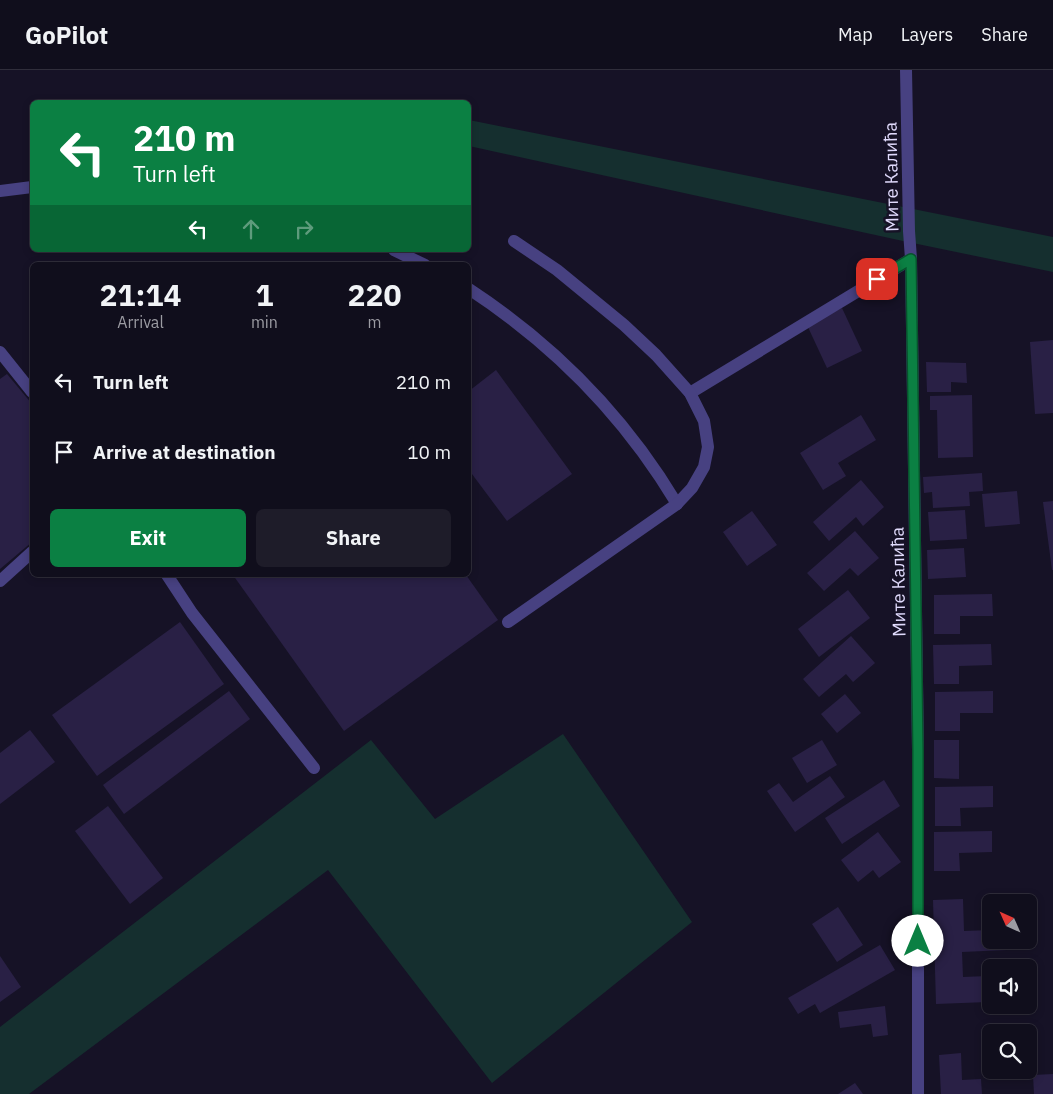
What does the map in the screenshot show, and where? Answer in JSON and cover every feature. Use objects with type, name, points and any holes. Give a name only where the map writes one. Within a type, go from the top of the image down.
[{"type":"street","name":"Мите Калића","points":[[906,70],[911,259],[918,750],[918,1094]]},
{"type":"street","points":[[0,191],[30,187]]},
{"type":"street","points":[[508,622],[677,504],[692,488],[704,467],[708,447],[704,421],[690,393],[656,355],[624,325],[557,270],[514,241]]},
{"type":"street","points":[[398,252],[419,262]]},
{"type":"street","points":[[690,393],[911,259]]},
{"type":"street","points":[[471,290],[512,318],[582,380],[616,419],[660,475],[677,504]]},
{"type":"street","points":[[0,352],[30,390]]},
{"type":"street","points":[[0,581],[30,554]]},
{"type":"street","points":[[168,577],[192,614],[314,768]]},
{"type":"green space","points":[[471,120],[1053,237],[1053,272],[471,146]]},
{"type":"green space","points":[[563,734],[692,922],[492,1083],[328,870],[29,1094],[0,1094],[0,1027],[371,740],[435,819]]},
{"type":"building","points":[[842,308],[862,351],[827,368],[807,325]]},
{"type":"building","points":[[1053,340],[1053,413],[1035,414],[1030,342]]},
{"type":"building","points":[[926,362],[966,363],[967,383],[951,382],[951,392],[927,392]]},
{"type":"building","points":[[496,370],[572,474],[507,521],[471,473],[471,389]]},
{"type":"building","points":[[7,374],[30,402],[30,544],[0,569],[0,379]]},
{"type":"building","points":[[972,395],[973,457],[938,458],[937,410],[930,410],[930,396]]},
{"type":"building","points":[[861,415],[876,440],[838,463],[846,476],[823,490],[800,453]]},
{"type":"building","points":[[982,473],[983,491],[969,492],[970,506],[933,508],[932,492],[924,493],[923,477]]},
{"type":"building","points":[[861,480],[884,507],[863,526],[856,517],[829,541],[813,522]]},
{"type":"building","points":[[1017,491],[1020,524],[985,527],[982,494]]},
{"type":"building","points":[[1053,501],[1053,570],[1052,570],[1043,502]]},
{"type":"building","points":[[965,510],[967,539],[930,541],[928,512]]},
{"type":"building","points":[[752,511],[777,545],[747,566],[723,532]]},
{"type":"building","points":[[855,531],[879,558],[858,576],[850,568],[824,591],[807,573]]},
{"type":"building","points":[[964,548],[966,577],[928,579],[927,550]]},
{"type":"building","points":[[234,577],[467,577],[498,620],[344,731]]},
{"type":"building","points":[[848,590],[870,618],[819,657],[798,629]]},
{"type":"building","points":[[992,594],[993,616],[960,616],[960,634],[934,634],[934,595]]},
{"type":"building","points":[[180,622],[224,684],[97,776],[52,715]]},
{"type":"building","points":[[851,636],[875,663],[853,682],[846,674],[819,697],[803,679]]},
{"type":"building","points":[[991,644],[992,665],[959,666],[959,684],[934,684],[933,645]]},
{"type":"building","points":[[229,691],[250,719],[124,814],[103,785]]},
{"type":"building","points":[[993,691],[993,713],[960,713],[960,731],[935,731],[935,692]]},
{"type":"building","points":[[845,694],[861,713],[837,733],[821,714]]},
{"type":"building","points":[[30,730],[55,762],[0,804],[0,753]]},
{"type":"building","points":[[822,740],[837,765],[807,783],[792,758]]},
{"type":"building","points":[[934,740],[959,740],[959,779],[934,778]]},
{"type":"building","points":[[830,776],[845,797],[795,832],[767,791],[779,783],[793,802]]},
{"type":"building","points":[[884,780],[900,806],[842,844],[825,818]]},
{"type":"building","points":[[993,786],[993,807],[960,808],[961,826],[935,826],[935,787]]},
{"type":"building","points":[[108,806],[163,878],[130,904],[75,831]]},
{"type":"building","points":[[992,831],[992,852],[959,853],[960,871],[934,871],[934,832]]},
{"type":"building","points":[[878,832],[901,862],[879,878],[873,870],[858,882],[841,860]]},
{"type":"building","points":[[963,899],[964,931],[982,930],[982,949],[1032,949],[962,952],[963,977],[982,976],[982,1002],[936,1004],[933,900]]},
{"type":"building","points":[[838,907],[863,945],[837,962],[812,924]]},
{"type":"building","points":[[880,945],[895,970],[820,1013],[815,1004],[798,1014],[788,998]]},
{"type":"building","points":[[0,956],[21,987],[0,1002]]},
{"type":"building","points":[[885,1006],[888,1035],[873,1037],[871,1024],[840,1028],[838,1012]]},
{"type":"building","points":[[961,1053],[962,1080],[981,1079],[982,1094],[941,1094],[939,1055]]},
{"type":"building","points":[[1053,1074],[1053,1094],[1034,1094],[1033,1079],[1037,1079],[1037,1075]]},
{"type":"building","points":[[855,1083],[863,1094],[838,1094]]},
{"type":"route","points":[[877,279],[911,259],[918,750],[918,941]]}]
